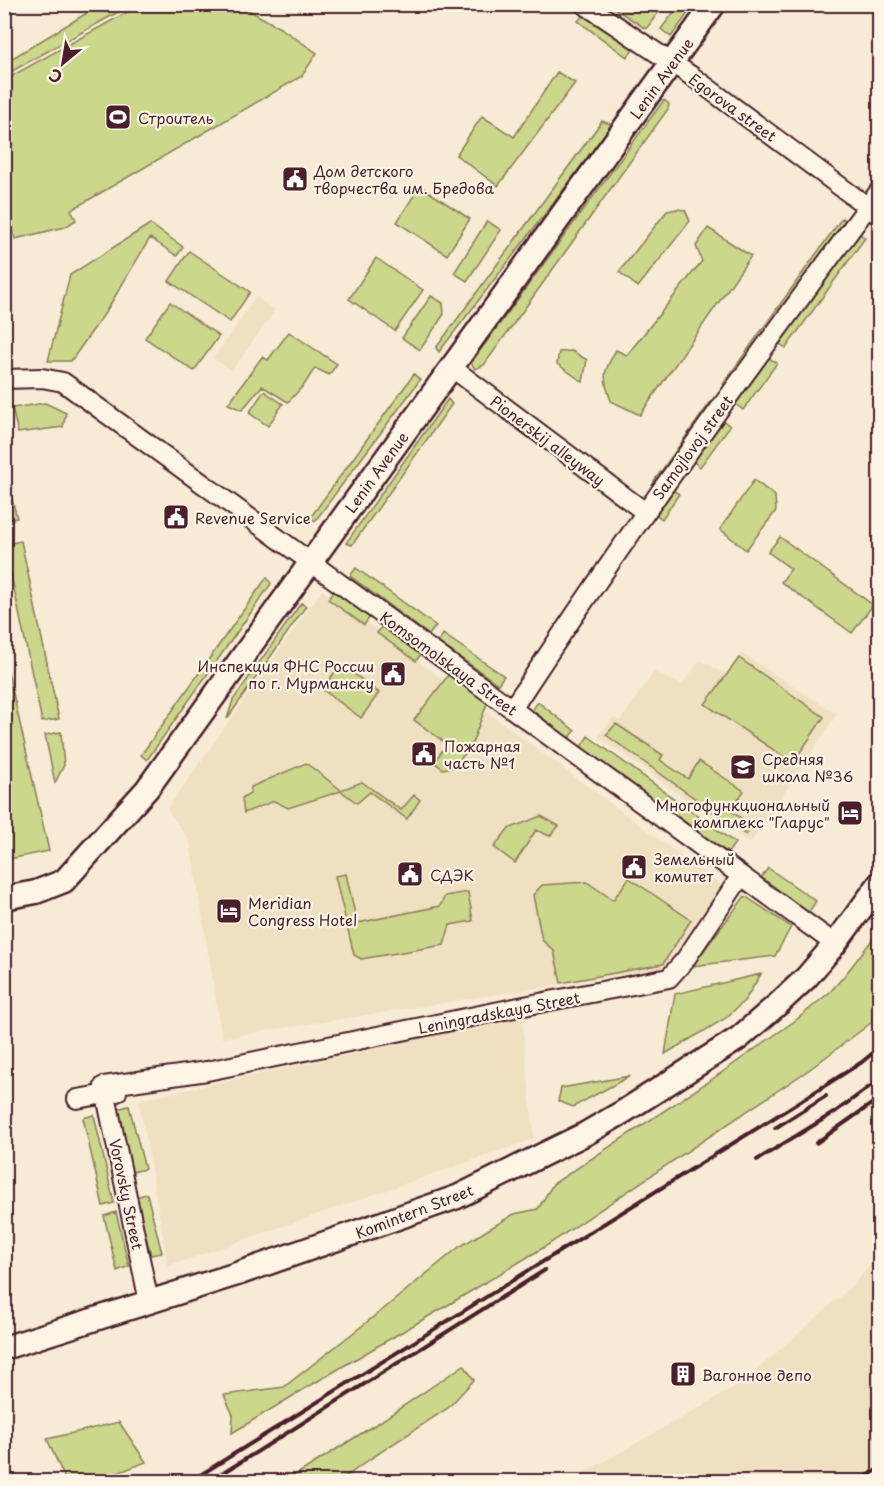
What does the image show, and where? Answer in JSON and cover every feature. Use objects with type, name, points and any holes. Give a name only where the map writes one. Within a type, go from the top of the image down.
[{"type":"main road","name":"Lenin Avenue","points":[[4,898],[36,892],[64,882],[154,780],[714,4]]},
{"type":"main road","name":"Komintern Street","points":[[4,1348],[237,1274],[457,1197],[553,1151],[623,1112],[739,1038],[806,978],[835,945],[879,883]]},
{"type":"street","name":"Egorova street","points":[[584,4],[693,77],[873,211]]},
{"type":"street","name":"Samojlovoj street","points":[[512,709],[645,512],[873,211],[879,190]]},
{"type":"street","name":"Pionerskij alleyway","points":[[452,367],[645,512]]},
{"type":"street","name":"Komsomolskaya Street","points":[[4,379],[42,378],[63,382],[835,945]]},
{"type":"street","name":"Leningradskaya Street","points":[[77,1099],[105,1090],[669,978],[685,960],[741,876]]},
{"type":"street","name":"Vorovsky Street","points":[[105,1090],[150,1302]]},
{"type":"shaded area","points":[[256,297],[275,310],[232,371],[213,358]]},
{"type":"shaded area","points":[[322,590],[722,886],[670,967],[222,1038],[190,842],[167,809]]},
{"type":"shaded area","points":[[741,653],[837,714],[750,844],[598,737],[613,717],[620,721],[654,672],[682,685],[700,660],[725,674]]},
{"type":"shaded area","points":[[522,1017],[534,1139],[168,1266],[139,1100]]},
{"type":"shaded area","points":[[879,1255],[879,1481],[570,1481],[742,1383],[851,1287]]},
{"type":"green space","points":[[100,5],[131,5],[7,74],[5,79],[5,60],[11,59]]},
{"type":"green space","name":"Строитель","points":[[140,5],[240,5],[317,53],[302,76],[71,210],[76,220],[65,227],[15,239],[5,185],[5,82],[8,78]]},
{"type":"green space","points":[[609,5],[625,5],[632,9],[635,5],[664,5],[646,29]]},
{"type":"green space","points":[[679,5],[694,5],[671,37],[661,29]]},
{"type":"green space","points":[[588,9],[639,44],[627,57],[578,21]]},
{"type":"green space","points":[[557,72],[575,83],[498,186],[456,155],[482,116],[514,137]]},
{"type":"green space","points":[[664,100],[669,104],[668,109],[484,365],[475,369],[471,363]]},
{"type":"green space","points":[[602,121],[613,125],[439,352],[436,348]]},
{"type":"green space","points":[[420,186],[470,219],[447,255],[397,222]]},
{"type":"green space","points":[[685,210],[690,221],[638,287],[619,272],[667,211]]},
{"type":"green space","points":[[842,218],[850,223],[730,389],[723,384]]},
{"type":"green space","points":[[487,221],[501,230],[467,281],[454,273]]},
{"type":"green space","points":[[150,224],[183,247],[177,256],[150,238],[105,313],[71,361],[48,361],[70,275]]},
{"type":"green space","points":[[708,228],[751,256],[640,415],[611,401],[605,380],[606,369],[616,350],[627,355],[702,261],[696,246]]},
{"type":"green space","points":[[856,231],[865,238],[786,348],[777,342]]},
{"type":"green space","points":[[189,251],[250,292],[230,322],[169,281]]},
{"type":"green space","points":[[376,258],[423,290],[395,331],[349,299]]},
{"type":"green space","points":[[431,296],[443,303],[444,314],[420,350],[402,338]]},
{"type":"green space","points":[[170,302],[219,336],[194,371],[145,338]]},
{"type":"green space","points":[[289,332],[337,364],[329,375],[315,368],[304,385],[288,402],[262,386],[242,410],[228,404],[262,357],[268,360]]},
{"type":"green space","points":[[572,351],[587,360],[583,382],[557,364],[559,352]]},
{"type":"green space","points":[[767,357],[777,363],[743,410],[734,403]]},
{"type":"green space","points":[[414,374],[420,380],[315,521],[310,518]]},
{"type":"green space","points":[[264,391],[283,404],[268,426],[249,413]]},
{"type":"green space","points":[[714,397],[722,403],[661,486],[654,481]]},
{"type":"green space","points":[[448,399],[452,404],[352,545],[346,543]]},
{"type":"green space","points":[[45,403],[66,413],[63,427],[18,433],[12,408]]},
{"type":"green space","points":[[721,419],[730,426],[700,467],[690,459]]},
{"type":"green space","points":[[4,468],[17,518],[5,521],[4,521]]},
{"type":"green space","points":[[754,480],[775,496],[776,511],[746,550],[720,529]]},
{"type":"green space","points":[[671,489],[679,494],[662,519],[654,513]]},
{"type":"green space","points":[[780,537],[873,605],[852,633],[781,582],[791,569],[768,552]]},
{"type":"green space","points":[[21,541],[59,719],[42,722],[5,546],[5,544]]},
{"type":"green space","points":[[356,568],[436,626],[429,635],[350,576]]},
{"type":"green space","points":[[267,577],[271,584],[147,760],[141,755]]},
{"type":"green space","points":[[334,591],[370,617],[364,625],[328,599]]},
{"type":"green space","points":[[301,603],[306,606],[227,719],[233,700]]},
{"type":"green space","points":[[383,625],[422,653],[416,661],[377,633]]},
{"type":"green space","points":[[443,634],[504,676],[498,684],[438,642]]},
{"type":"green space","points":[[5,658],[49,851],[4,860]]},
{"type":"green space","points":[[739,658],[824,717],[793,763],[705,704]]},
{"type":"green space","points":[[337,669],[345,674],[349,670],[379,693],[361,718],[322,689]]},
{"type":"green space","points":[[450,673],[488,701],[471,746],[454,767],[443,769],[434,762],[447,744],[414,720]]},
{"type":"green space","points":[[538,702],[575,731],[569,739],[532,710]]},
{"type":"green space","points":[[616,724],[663,755],[660,760],[688,779],[699,761],[744,791],[730,810],[752,826],[746,835],[606,735]]},
{"type":"green space","points":[[61,732],[64,765],[55,783],[45,735]]},
{"type":"green space","points":[[588,736],[735,843],[728,853],[581,747]]},
{"type":"green space","points":[[306,763],[341,790],[362,782],[401,810],[414,795],[420,800],[407,819],[370,792],[357,803],[341,791],[288,808],[274,801],[244,813],[242,798],[250,793],[251,787]]},
{"type":"green space","points":[[541,816],[559,826],[550,836],[536,830],[515,863],[494,847],[508,829]]},
{"type":"green space","points":[[768,868],[816,901],[807,915],[758,882]]},
{"type":"green space","points":[[346,874],[357,923],[440,906],[445,896],[468,892],[473,921],[450,925],[444,945],[361,959],[354,955],[335,876]]},
{"type":"green space","points":[[629,878],[691,920],[663,964],[561,983],[554,951],[542,940],[533,895],[542,885],[587,882],[613,900]]},
{"type":"green space","points":[[745,896],[791,927],[775,956],[692,966]]},
{"type":"green space","points":[[879,931],[879,1017],[810,1069],[546,1246],[232,1433],[233,1415],[224,1395],[284,1387],[459,1247],[514,1214],[538,1209],[553,1184],[711,1080],[796,1020],[830,992]]},
{"type":"green space","points":[[761,974],[745,1000],[726,1018],[665,1054],[675,994]]},
{"type":"green space","points":[[630,1076],[573,1107],[558,1101],[561,1088]]},
{"type":"green space","points":[[129,1106],[145,1169],[132,1172],[116,1109]]},
{"type":"green space","points":[[94,1115],[114,1203],[103,1206],[83,1118]]},
{"type":"green space","points":[[147,1194],[162,1253],[151,1255],[135,1197]]},
{"type":"green space","points":[[116,1212],[129,1266],[117,1271],[104,1216]]},
{"type":"green space","points":[[464,1365],[474,1380],[448,1408],[340,1481],[286,1481],[381,1421]]},
{"type":"green space","points":[[119,1422],[146,1462],[97,1481],[66,1481],[47,1439]]},
{"type":"railway","points":[[189,1482],[796,1104],[862,1062],[880,1047]]},
{"type":"railway","points":[[757,1160],[835,1112],[880,1079]]},
{"type":"railway","points":[[775,1128],[826,1096]]},
{"type":"railway","points":[[816,1143],[880,1098]]},
{"type":"railway","points":[[209,1482],[545,1270]]},
{"type":"railway","points":[[858,1482],[880,1468]]},
{"type":"place","name":"Строитель","points":[[118,117]]},
{"type":"place","name":"Дом детского творчества им. Бредова","points":[[295,179]]},
{"type":"place","name":"Revenue Service","points":[[176,517]]},
{"type":"place","name":"Инспекция ФНС России по г. Мурманску","points":[[393,674]]},
{"type":"place","name":"Пожарная часть №1","points":[[424,754]]},
{"type":"place","name":"Средняя школа №36","points":[[743,767]]},
{"type":"place","name":"Многофункциональный комплекс \"Гларус\"","points":[[850,813]]},
{"type":"place","name":"Земельный комитет","points":[[634,867]]},
{"type":"place","name":"СДЭК","points":[[410,874]]},
{"type":"place","name":"Meridian Congress Hotel","points":[[229,911]]},
{"type":"place","name":"Вагонное депо","points":[[683,1374]]}]
